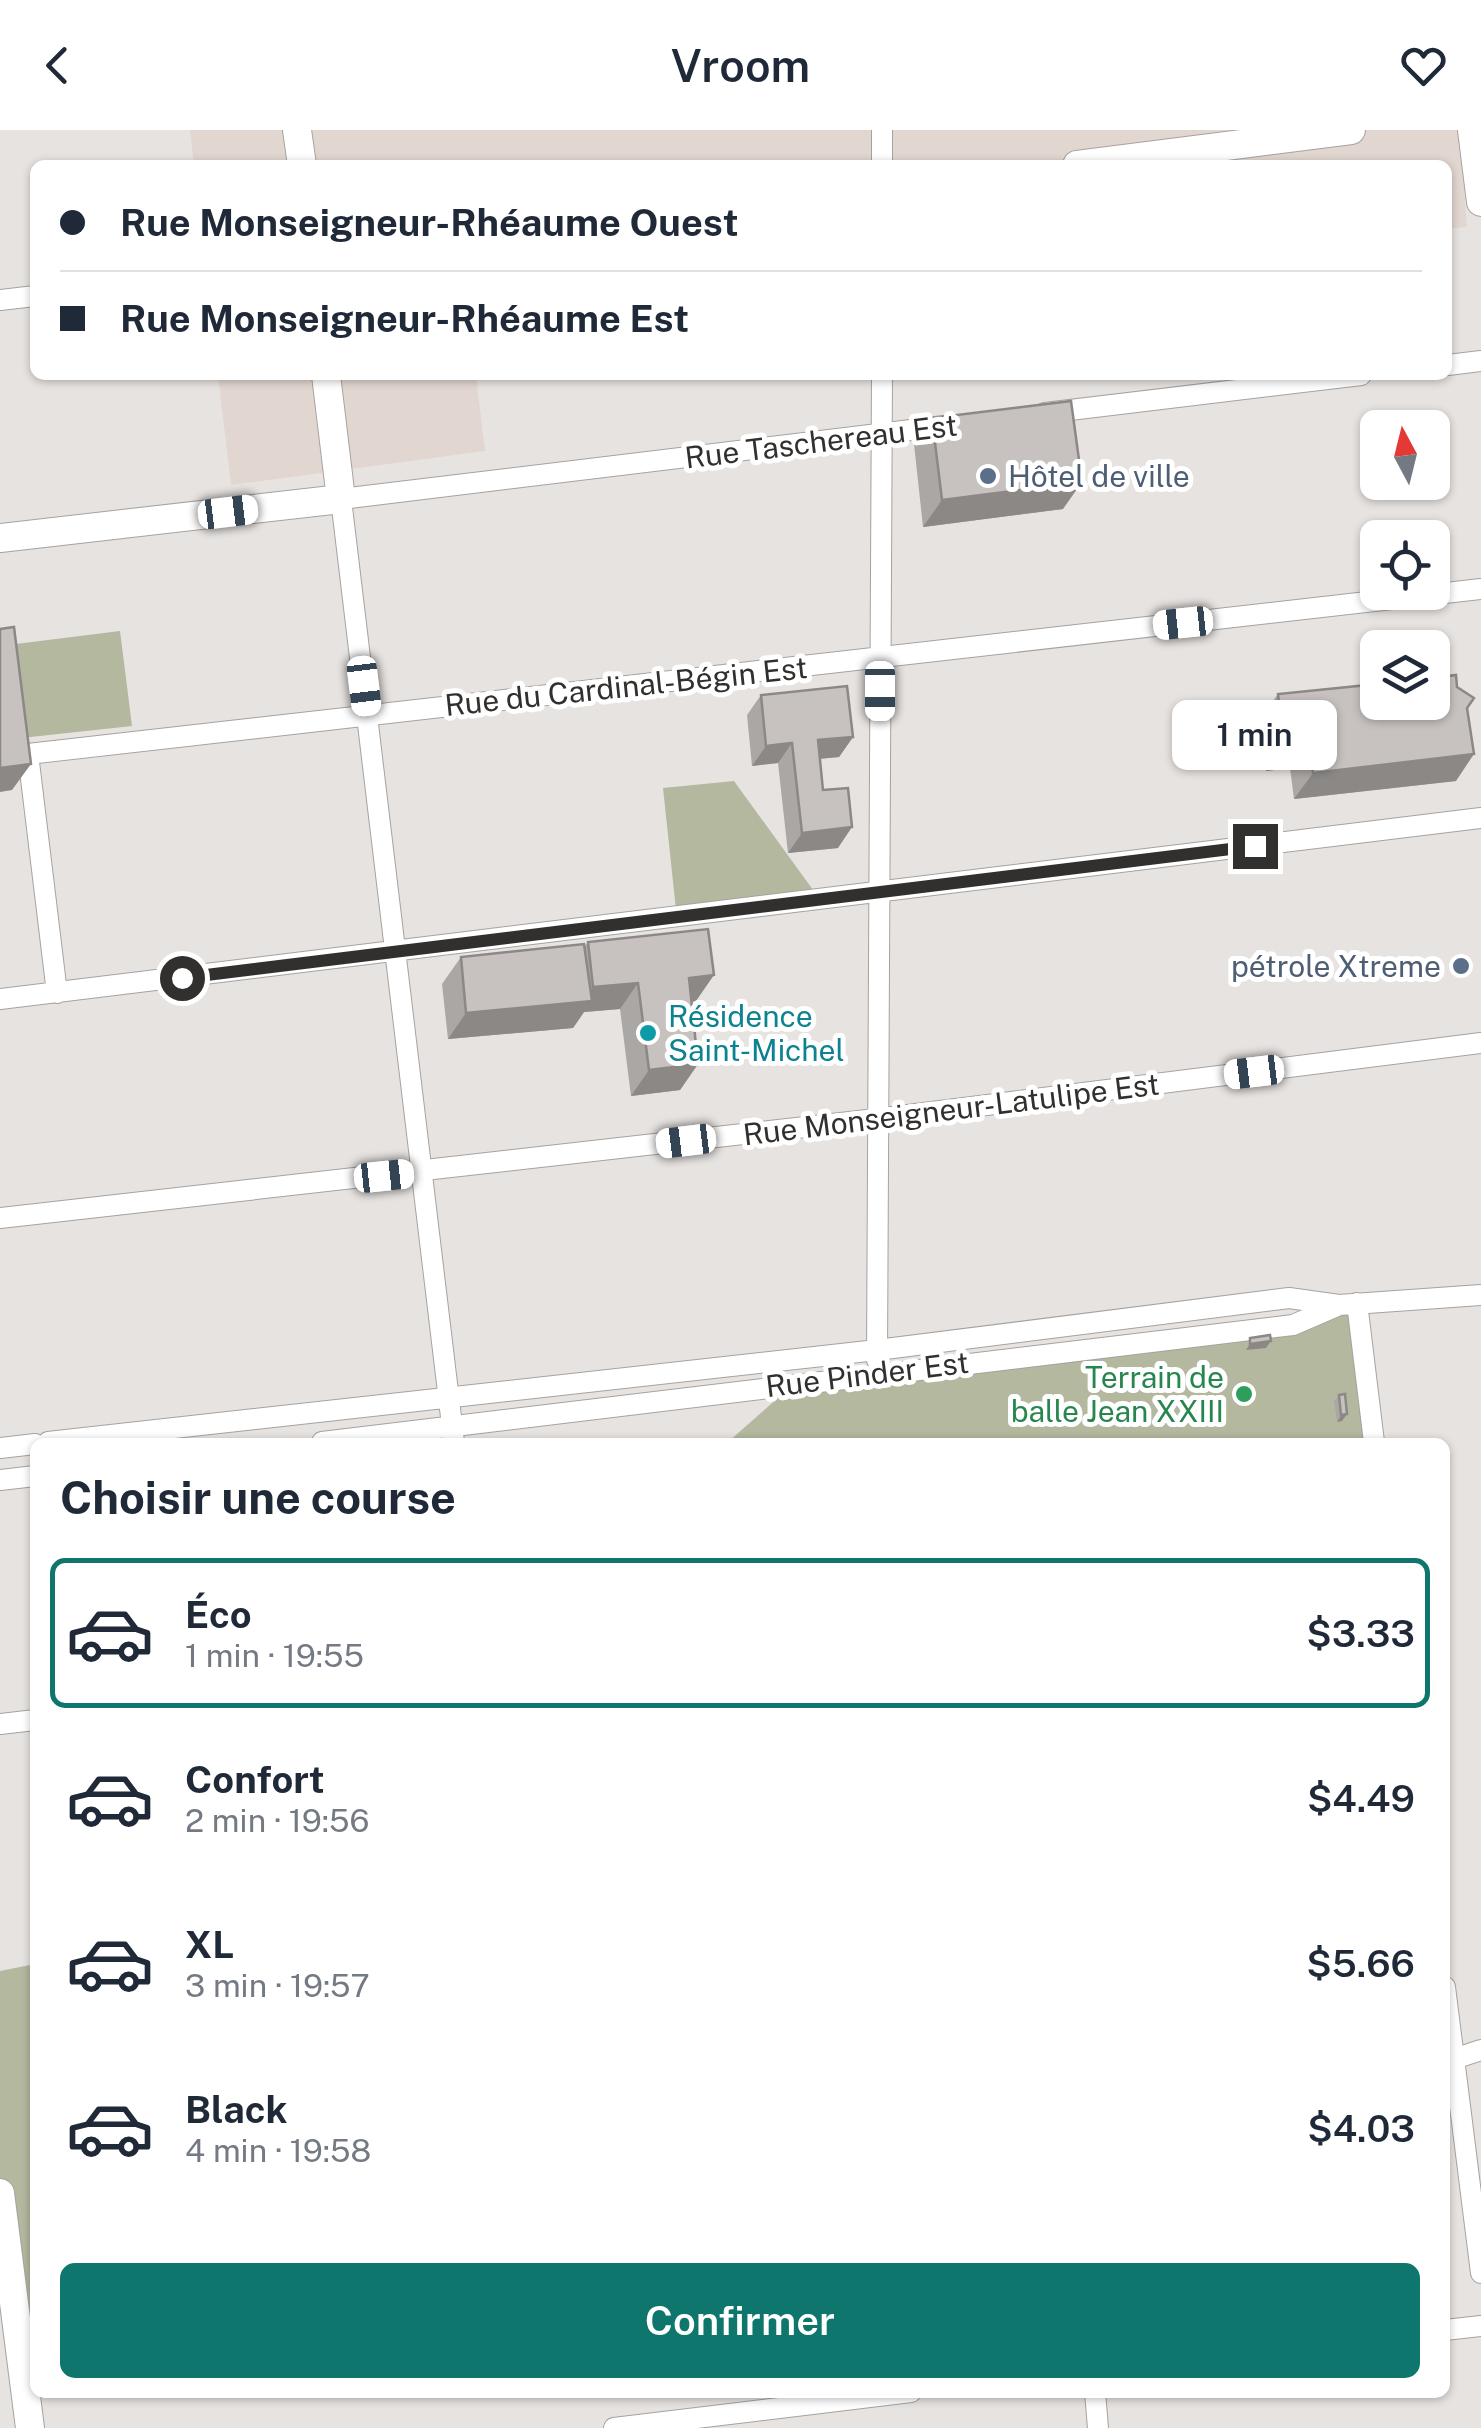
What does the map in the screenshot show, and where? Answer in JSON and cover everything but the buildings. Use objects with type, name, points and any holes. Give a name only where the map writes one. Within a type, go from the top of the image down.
[{"type":"street","points":[[297,130],[301,160]]},
{"type":"street","points":[[882,130],[882,160]]},
{"type":"street","points":[[1116,160],[1351,130]]},
{"type":"street","points":[[1472,130],[1481,202]]},
{"type":"street","points":[[0,300],[30,297]]},
{"type":"street","points":[[1452,364],[1481,360]]},
{"type":"street","points":[[327,380],[453,1435]]},
{"type":"street","points":[[877,1372],[882,380]]},
{"type":"street","points":[[1030,415],[1320,380]]},
{"type":"street","name":"Rue Taschereau Est","points":[[341,499],[975,422]]},
{"type":"street","points":[[0,538],[341,499]]},
{"type":"street","name":"Rue du Cardinal-Bégin Est","points":[[57,993],[28,754],[1481,589]]},
{"type":"street","points":[[0,1000],[1481,818]]},
{"type":"street","name":"Rue Monseigneur-Latulipe Est","points":[[0,1218],[876,1119],[1481,1043]]},
{"type":"street","name":"Rue Pinder Est","points":[[84,1438],[878,1350],[1289,1298],[1348,1304],[1481,1295]]},
{"type":"street","points":[[1348,1304],[1373,1438]]},
{"type":"street","name":"Rue Pinder Est","points":[[397,1438],[453,1435],[877,1372],[1293,1325],[1348,1304]]},
{"type":"street","points":[[0,1448],[30,1445]]},
{"type":"street","points":[[0,1480],[30,1477]]},
{"type":"street","points":[[0,1724],[30,1721]]},
{"type":"street","points":[[1481,2050],[1450,2060],[1481,2272]]},
{"type":"street","points":[[0,2192],[30,2428]]},
{"type":"street","points":[[1450,2329],[1481,2326]]},
{"type":"street","points":[[615,2428],[862,2398]]},
{"type":"street","points":[[1095,2398],[1098,2428]]},
{"type":"shaded area","points":[[190,130],[1460,130],[1467,227],[1452,229],[1452,160],[193,160]]},
{"type":"shaded area","points":[[219,380],[477,380],[485,451],[231,485]]},
{"type":"green space","points":[[120,631],[132,726],[12,739],[0,646]]},
{"type":"green space","points":[[734,781],[821,901],[677,919],[663,788]]},
{"type":"green space","points":[[1357,1303],[1374,1438],[733,1438],[797,1381],[1293,1325]]},
{"type":"green space","points":[[30,1965],[30,2351],[0,2192],[0,1971]]},
{"type":"place","name":"Hôtel de ville","points":[[988,476]]},
{"type":"place","name":"pétrole Xtreme","points":[[1461,966]]},
{"type":"place","name":"Résidence Saint-Michel","points":[[648,1033]]},
{"type":"place","name":"Terrain de balle Jean XXIII","points":[[1244,1394]]},
{"type":"route","points":[[182,978],[1255,846]]}]
